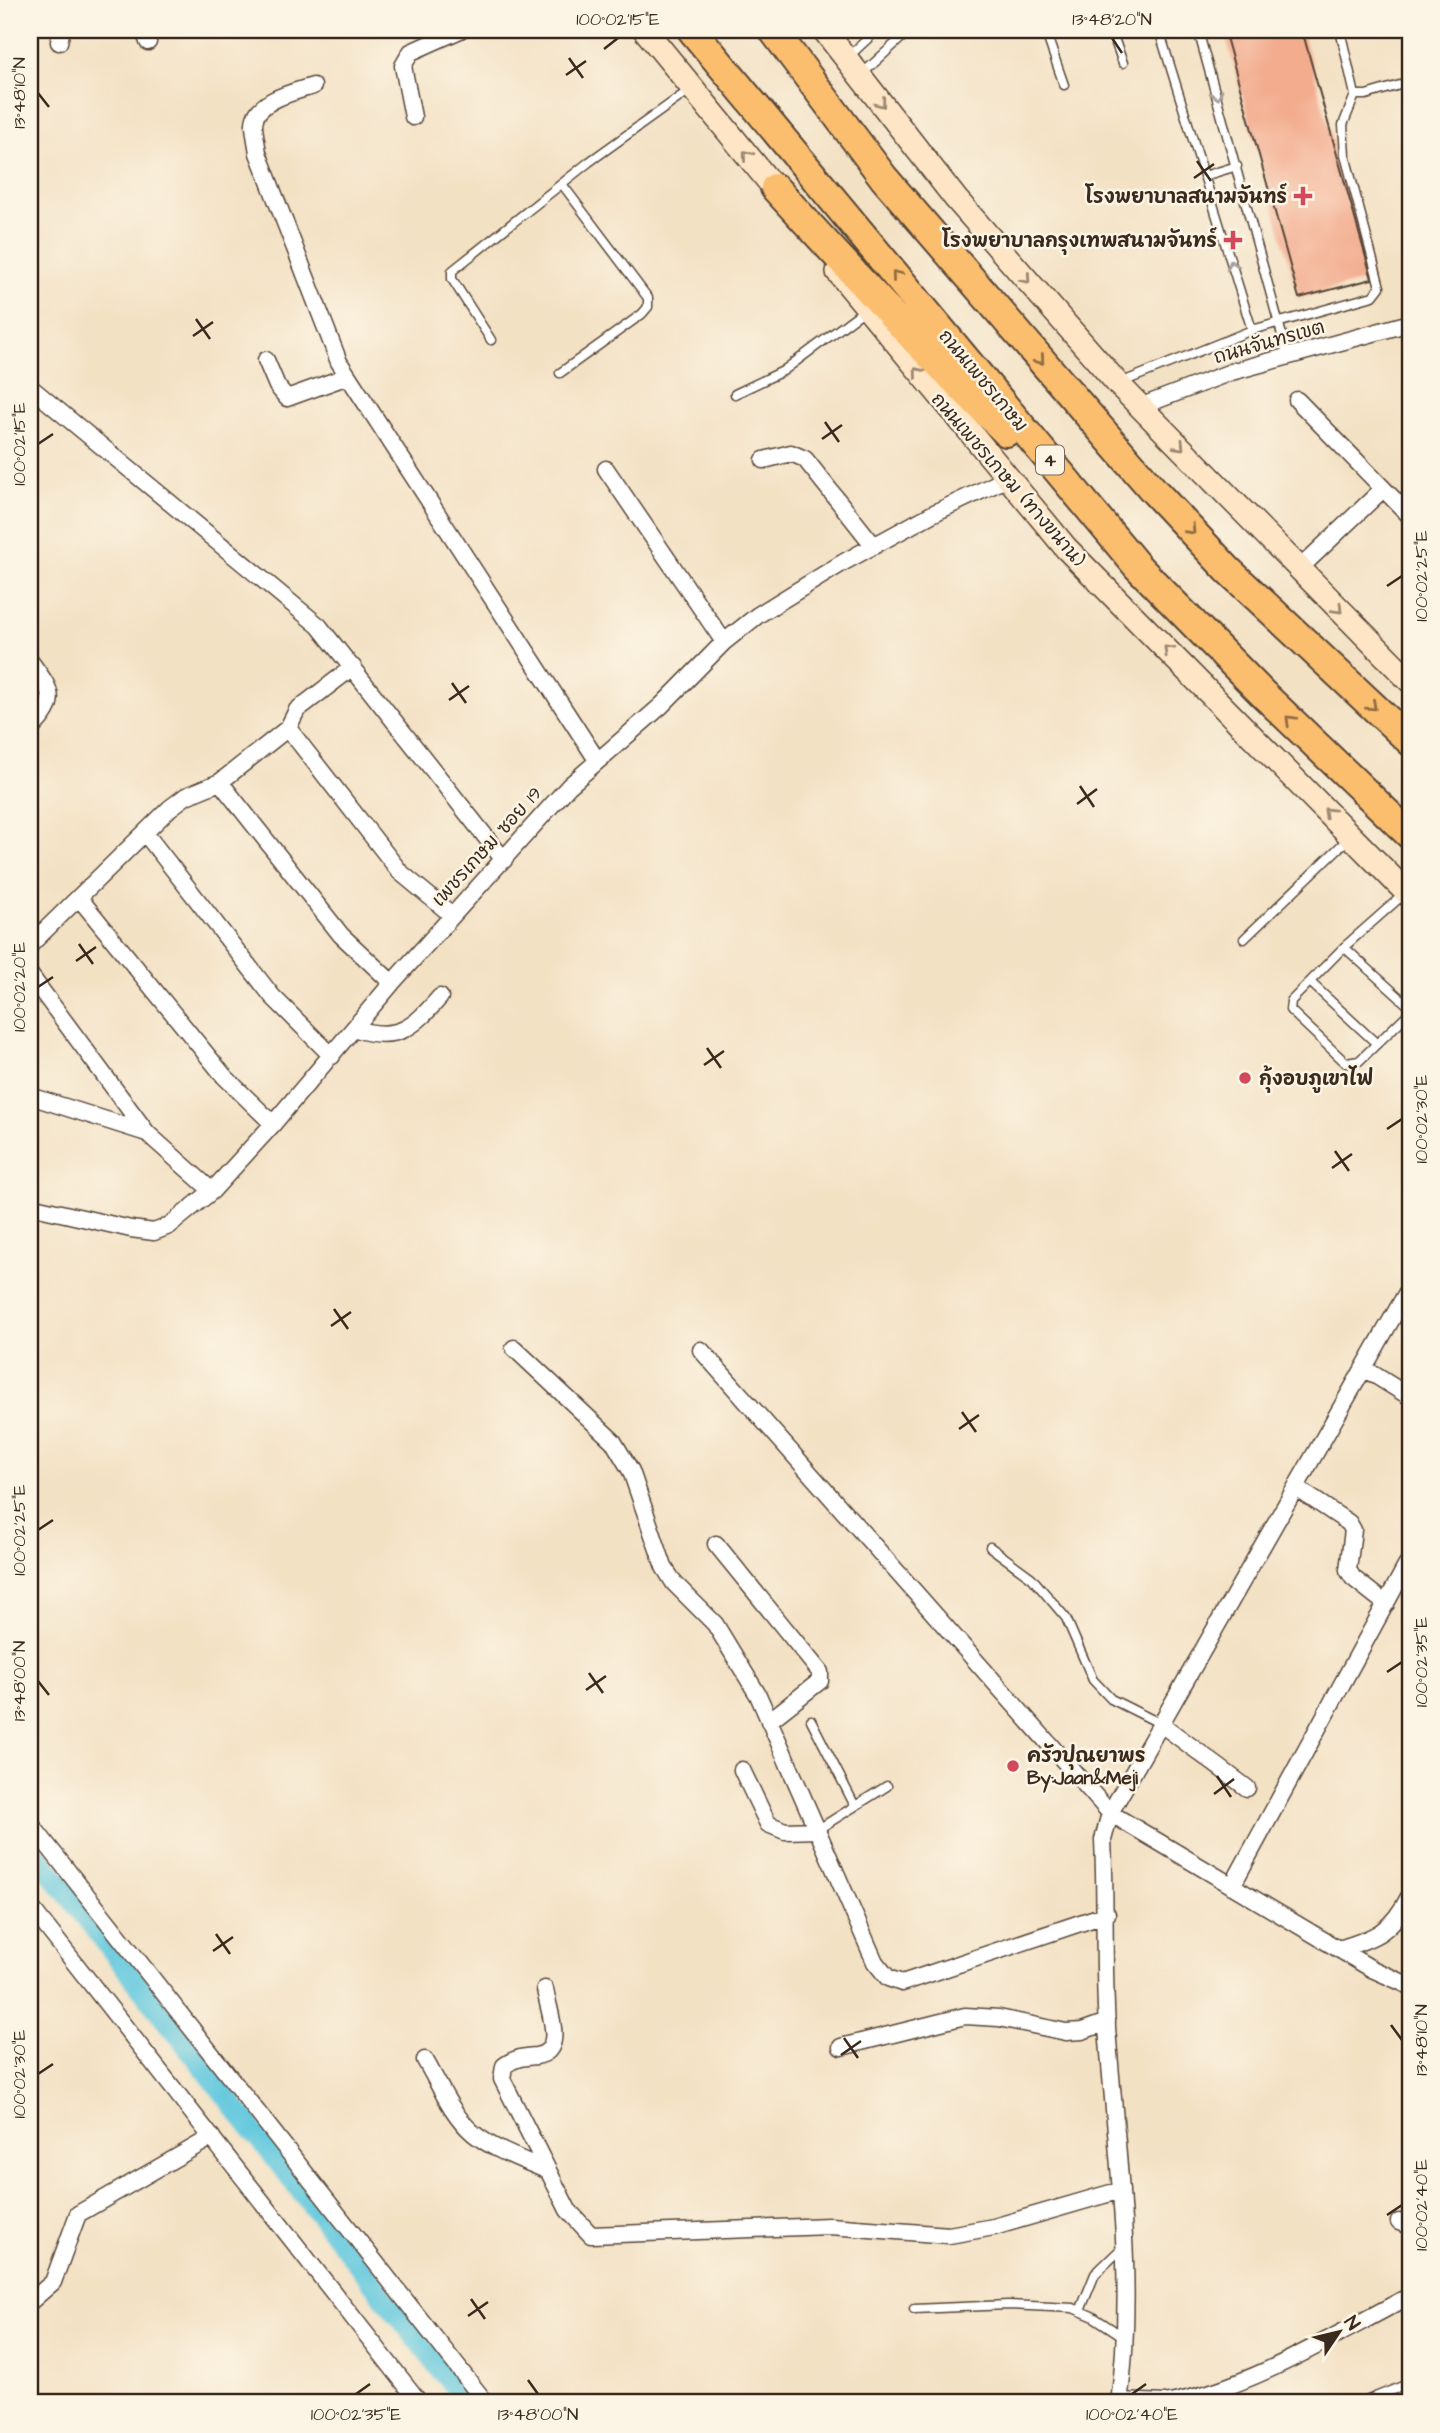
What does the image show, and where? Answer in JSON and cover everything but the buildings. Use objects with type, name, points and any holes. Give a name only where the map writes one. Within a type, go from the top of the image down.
[{"type":"highway","name":"ถนนเพชรเกษม","points":[[692,30],[1138,566],[1262,693],[1410,835]]},
{"type":"highway","points":[[773,30],[884,178],[1155,492],[1228,570],[1410,741]]},
{"type":"highway","points":[[775,188],[917,342],[1138,566]]},
{"type":"main road","name":"ถนนเพชรเกษม (ทางขนาน)","points":[[645,30],[775,188],[866,310],[1066,548],[1408,894]]},
{"type":"main road","points":[[824,30],[956,199],[1118,384],[1410,681]]},
{"type":"street","points":[[413,117],[403,66],[411,52],[460,30]]},
{"type":"street","points":[[313,86],[270,103],[260,110],[254,122],[258,153],[339,362],[597,760]]},
{"type":"street","name":"ถนนจันทรเขต","points":[[1142,406],[1231,372],[1410,323]]},
{"type":"street","points":[[266,360],[277,386],[287,398],[348,376]]},
{"type":"street","points":[[30,387],[318,625],[504,860]]},
{"type":"street","points":[[1297,400],[1410,516]]},
{"type":"street","points":[[764,460],[791,453],[805,459],[874,546]]},
{"type":"street","points":[[606,469],[724,642]]},
{"type":"street","name":"เพชรเกษม ซอย 19","points":[[30,1206],[154,1232],[169,1226],[212,1191],[273,1124],[392,983],[569,786],[661,706],[724,642],[758,615],[874,546],[932,514],[1006,479]]},
{"type":"street","points":[[1299,569],[1383,489]]},
{"type":"street","points":[[30,662],[51,695],[51,706],[31,729]]},
{"type":"street","points":[[30,945],[186,796],[220,782],[288,728],[297,710],[353,667]]},
{"type":"street","points":[[288,728],[400,872],[453,915]]},
{"type":"street","points":[[220,782],[341,934],[392,983]]},
{"type":"street","points":[[145,833],[278,1002],[332,1056]]},
{"type":"street","points":[[80,899],[224,1076],[273,1124]]},
{"type":"street","points":[[30,975],[147,1132],[192,1176],[212,1191]]},
{"type":"street","points":[[355,1029],[378,1036],[406,1029],[419,1021],[440,997]]},
{"type":"street","points":[[30,1096],[147,1132]]},
{"type":"street","points":[[1410,1287],[1298,1489],[1110,1813],[1103,1840],[1107,1914],[1107,2022],[1121,2190],[1126,2339],[1119,2402],[1168,2403],[1195,2398],[1244,2380],[1410,2296]]},
{"type":"street","points":[[514,1348],[613,1441],[631,1471],[664,1567],[674,1583],[715,1624],[758,1695],[875,1962],[888,1978],[902,1983],[1107,1914]]},
{"type":"street","points":[[701,1350],[1110,1813],[1339,1949],[1410,1986]]},
{"type":"street","points":[[1365,1369],[1410,1397]]},
{"type":"street","points":[[1298,1489],[1349,1523],[1353,1530],[1348,1570],[1353,1578],[1387,1604]]},
{"type":"street","points":[[716,1544],[820,1672],[820,1681],[811,1691],[769,1721]]},
{"type":"street","points":[[1232,1886],[1410,1559]]},
{"type":"street","points":[[1161,1724],[1247,1788]]},
{"type":"street","points":[[743,1770],[768,1824],[785,1831],[817,1830]]},
{"type":"street","points":[[30,1823],[486,2403]]},
{"type":"street","points":[[1339,1949],[1380,1935],[1393,1924],[1410,1895]]},
{"type":"street","points":[[30,1906],[420,2403]]},
{"type":"street","points":[[545,1989],[555,2036],[553,2047],[545,2054],[512,2059],[504,2066],[502,2079],[546,2170],[581,2226],[591,2235],[608,2237],[830,2225],[949,2235],[994,2227],[1121,2190]]},
{"type":"street","points":[[841,2047],[965,2016],[999,2018],[1066,2032],[1082,2031],[1107,2022]]},
{"type":"street","points":[[425,2060],[448,2101],[471,2132],[495,2148],[546,2170]]},
{"type":"street","points":[[30,2302],[53,2282],[78,2214],[212,2137]]},
{"type":"lane","points":[[854,67],[877,30]]},
{"type":"lane","points":[[854,67],[910,30]]},
{"type":"lane","points":[[1045,30],[1064,85]]},
{"type":"lane","points":[[1111,30],[1123,64]]},
{"type":"lane","points":[[1159,30],[1252,330]]},
{"type":"lane","points":[[1198,30],[1288,357]]},
{"type":"lane","points":[[1118,384],[1252,330],[1363,301],[1373,296],[1380,287],[1345,155],[1343,125],[1355,95],[1340,30]]},
{"type":"lane","points":[[1355,95],[1366,95],[1410,82]]},
{"type":"lane","points":[[491,340],[452,279],[452,271],[562,184],[692,89]]},
{"type":"lane","points":[[1204,176],[1237,166]]},
{"type":"lane","points":[[560,373],[648,307],[648,298],[562,184]]},
{"type":"lane","points":[[735,394],[783,371],[866,310]]},
{"type":"lane","points":[[1244,939],[1352,836]]},
{"type":"lane","points":[[1408,894],[1344,947],[1291,1001],[1290,1010],[1293,1016],[1346,1063],[1359,1061],[1410,1012]]},
{"type":"lane","points":[[1344,947],[1410,1007]]},
{"type":"lane","points":[[1310,982],[1377,1044]]},
{"type":"lane","points":[[990,1547],[1032,1578],[1066,1618],[1093,1680],[1111,1699],[1161,1724]]},
{"type":"lane","points":[[811,1720],[855,1806]]},
{"type":"lane","points":[[817,1830],[887,1786]]},
{"type":"lane","points":[[1080,2311],[1094,2274],[1124,2246]]},
{"type":"lane","points":[[914,2309],[1008,2305],[1080,2311],[1126,2339]]},
{"type":"lane","points":[[1360,2403],[1410,2383]]},
{"type":"waterway","points":[[30,1846],[467,2403]]},
{"type":"place","name":"โรงพยาบาลสนามจันทร์","points":[[1303,196]]},
{"type":"place","name":"โรงพยาบาลกรุงเทพสนามจันทร์","points":[[1233,240]]},
{"type":"place","name":"กุ้งอบภูเขาไฟ","points":[[1245,1078]]},
{"type":"place","name":"ครัวปุณยาพร By:Jaan&Meji","points":[[1013,1766]]}]
